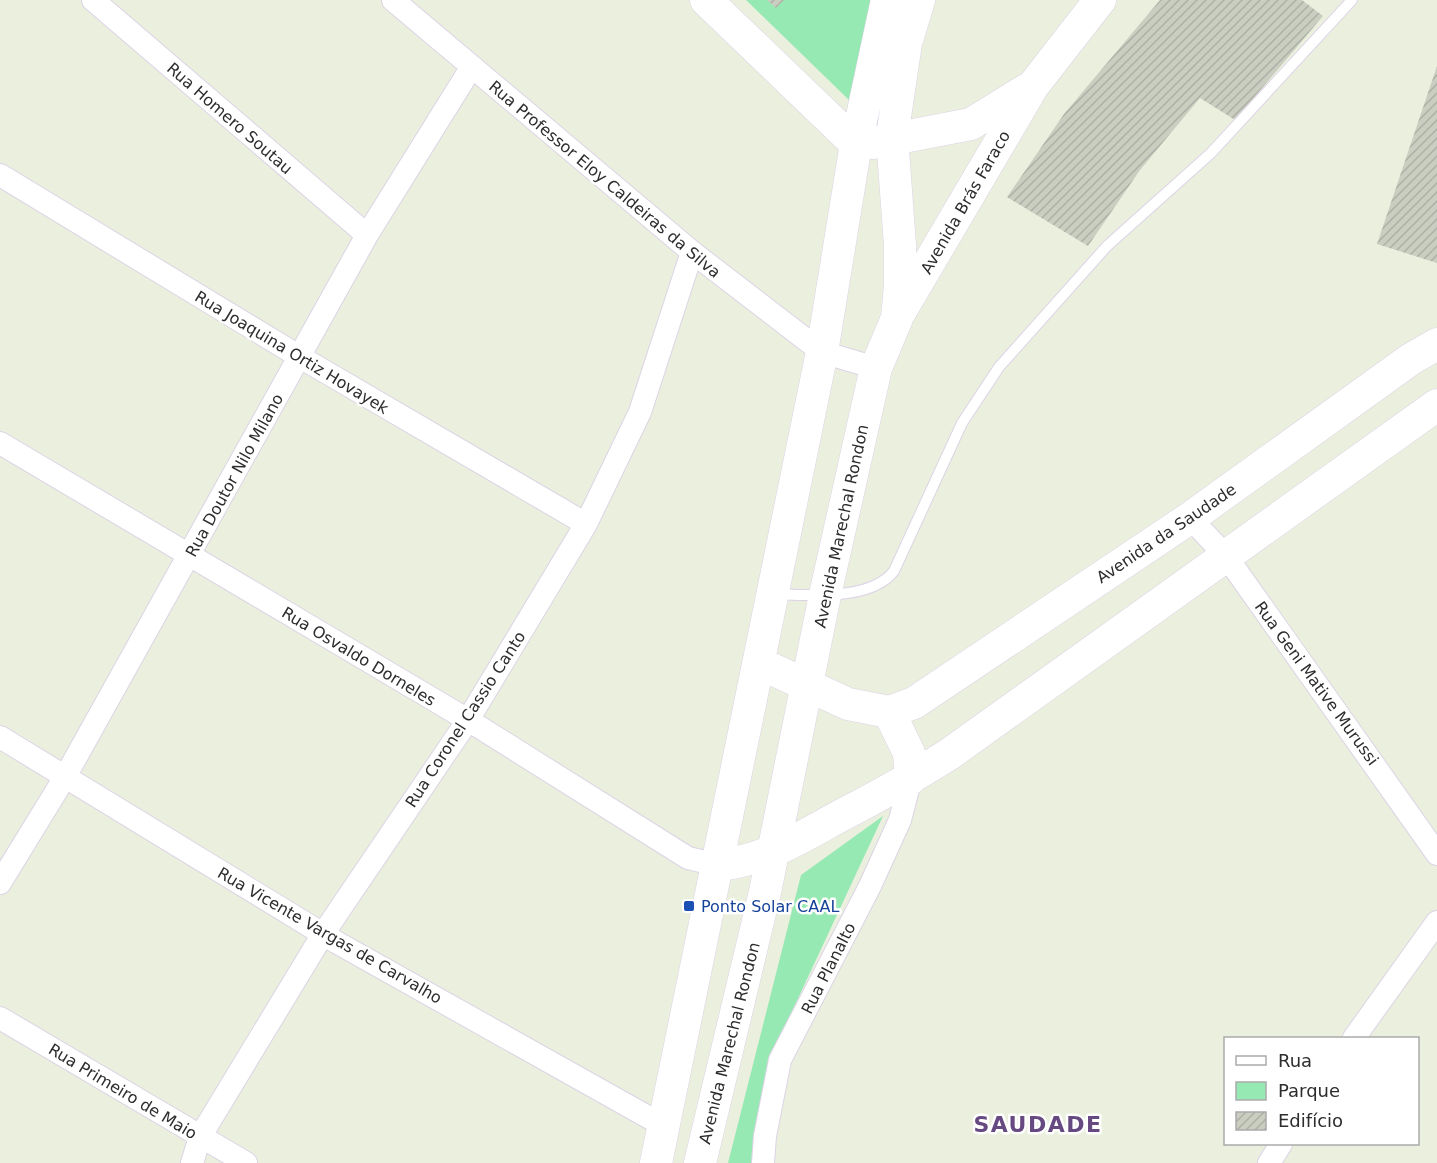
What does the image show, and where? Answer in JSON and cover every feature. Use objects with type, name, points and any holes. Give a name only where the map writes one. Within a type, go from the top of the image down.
[{"type":"main road","points":[[705,0],[856,144]]},
{"type":"main road","points":[[656,1163],[822,352],[856,144],[886,0]]},
{"type":"main road","name":"Avenida Marechal Rondon","points":[[700,1163],[773,853],[825,595],[876,368],[897,318],[900,245],[892,137],[906,43],[919,0]]},
{"type":"main road","name":"Avenida Brás Faraco","points":[[897,318],[1033,86],[1100,0]]},
{"type":"main road","name":"Avenida Brás Faraco","points":[[856,144],[877,143],[892,137],[939,132],[971,124],[1033,86]]},
{"type":"main road","name":"Avenida da Saudade","points":[[889,712],[914,703],[1190,518],[1411,359],[1437,344]]},
{"type":"main road","points":[[718,865],[742,863],[773,853],[911,778],[948,755],[1437,405]]},
{"type":"main road","points":[[759,663],[848,704],[889,712],[909,753],[911,778]]},
{"type":"street","name":"Rua Homero Soutau","points":[[93,0],[367,235]]},
{"type":"street","name":"Rua Professor Eloy Caldeiras da Silva","points":[[393,0],[692,252],[822,352]]},
{"type":"street","name":"Rua Doutor Nilo Milano","points":[[0,883],[66,777],[367,235],[471,68]]},
{"type":"street","name":"Rua Joaquina Ortiz Hovayek","points":[[0,175],[300,357],[586,524]]},
{"type":"street","name":"Rua Coronel Cassio Canto","points":[[192,1163],[200,1137],[323,934],[468,720],[586,524],[640,412],[692,252]]},
{"type":"street","points":[[822,352],[876,368]]},
{"type":"street","name":"Rua Osvaldo Dorneles","points":[[0,443],[468,720],[687,858],[718,865]]},
{"type":"street","name":"Rua Geni Mative Murussi","points":[[1190,518],[1226,556],[1437,854]]},
{"type":"street","name":"Rua Vicente Vargas de Carvalho","points":[[0,737],[323,934],[664,1126]]},
{"type":"street","name":"Rua Planalto","points":[[763,1163],[765,1136],[780,1060],[870,886],[900,820],[911,778]]},
{"type":"street","points":[[1355,1037],[1437,922]]},
{"type":"street","name":"Rua Primeiro de Maio","points":[[0,1018],[246,1163]]},
{"type":"street","points":[[1269,1163],[1280,1145]]},
{"type":"lane","points":[[773,594],[825,595],[876,587],[887,580],[894,571],[962,423],[999,367],[1107,246],[1211,153],[1352,0]]},
{"type":"green space","points":[[746,0],[874,0],[849,100]]},
{"type":"green space","points":[[883,816],[768,1063],[755,1163],[728,1163],[801,875]]},
{"type":"building","points":[[767,0],[784,0],[776,8]]},
{"type":"building","points":[[1160,0],[1302,0],[1323,16],[1235,120],[1200,98],[1140,170],[1088,246],[1007,197],[1064,114]]},
{"type":"building","points":[[1437,66],[1437,263],[1377,244]]},
{"type":"place","name":"Ponto Solar CAAL","points":[[689,906]]},
{"type":"district","name":"SAUDADE","points":[[1038,1124]]}]
